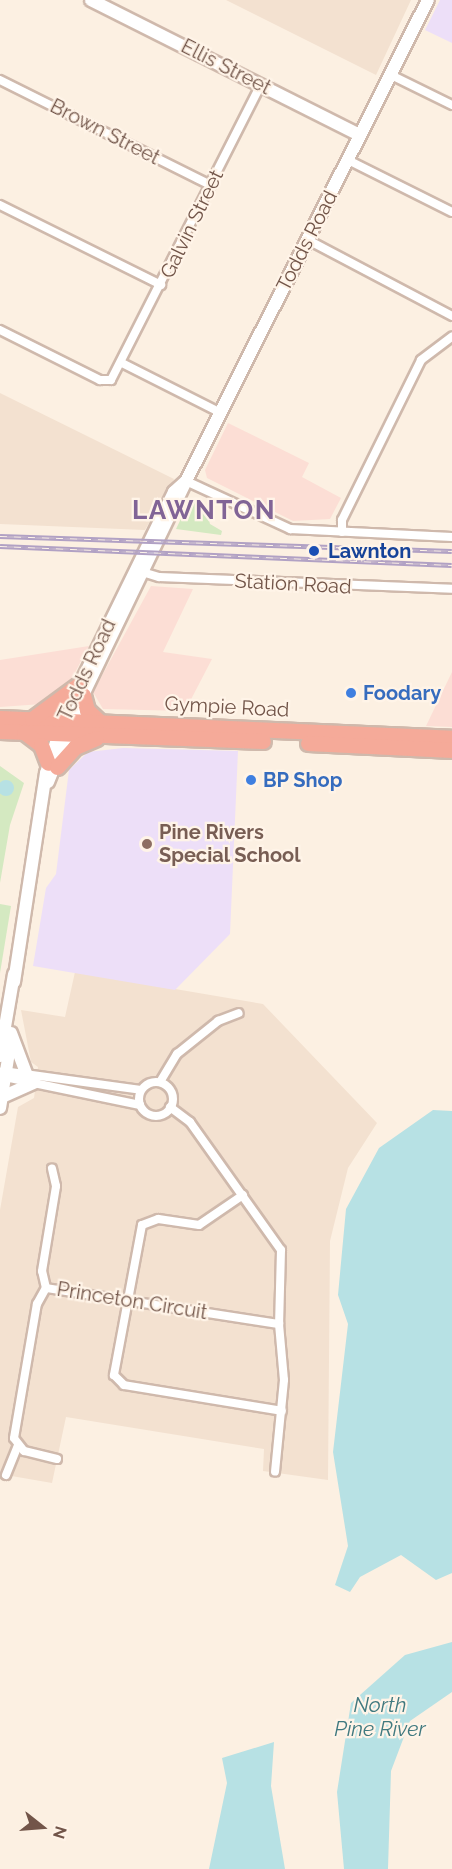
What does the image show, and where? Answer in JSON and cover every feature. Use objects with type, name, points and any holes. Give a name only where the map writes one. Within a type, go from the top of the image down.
[{"type":"highway","points":[[80,691],[87,710],[101,729],[52,765],[28,726],[80,691]]},
{"type":"highway","name":"Gympie Road","points":[[0,718],[28,726]]},
{"type":"highway","name":"Gympie Road","points":[[0,731],[28,726],[65,727],[452,750]]},
{"type":"highway","name":"Gympie Road","points":[[101,729],[452,738]]},
{"type":"street","name":"Todds Road","points":[[11,1005],[19,917],[33,861],[52,765],[65,727],[80,691],[140,571],[174,492],[186,482],[428,0]]},
{"type":"street","name":"Ellis Street","points":[[98,2],[360,135]]},
{"type":"street","points":[[391,75],[452,105]]},
{"type":"street","name":"Brown Street","points":[[0,80],[211,185]]},
{"type":"street","name":"Galvin Street","points":[[122,363],[261,84]]},
{"type":"street","points":[[348,160],[452,212]]},
{"type":"street","points":[[0,205],[161,285]]},
{"type":"street","points":[[308,240],[452,316]]},
{"type":"street","points":[[0,330],[100,380],[111,380],[122,363],[221,413]]},
{"type":"street","points":[[342,532],[343,519],[422,360],[452,336]]},
{"type":"street","points":[[186,482],[278,526],[342,532],[452,537]]},
{"type":"street","name":"Station Road","points":[[140,571],[452,589]]},
{"type":"street","points":[[1,1102],[3,1074],[11,1034],[11,1005]]},
{"type":"street","points":[[0,1056],[11,1005]]},
{"type":"street","points":[[3,1074],[26,1073],[141,1090],[160,1082],[177,1054],[218,1021],[239,1013]]},
{"type":"street","points":[[11,1034],[26,1073]]},
{"type":"street","points":[[3,1074],[34,1083],[140,1105],[152,1115],[170,1107]]},
{"type":"street","points":[[160,1082],[172,1094],[170,1107]]},
{"type":"street","points":[[1,1102],[34,1083]]},
{"type":"street","points":[[140,1105],[141,1090]]},
{"type":"street","points":[[170,1107],[190,1122],[281,1250],[279,1324],[282,1411],[275,1472]]},
{"type":"street","points":[[46,1288],[42,1271],[56,1186],[52,1168]]},
{"type":"street","points":[[243,1195],[199,1225],[158,1219],[142,1225],[125,1299],[113,1370],[119,1383],[282,1411]]},
{"type":"street","name":"Princeton Circuit","points":[[18,1446],[14,1433],[37,1304],[46,1288],[279,1324]]},
{"type":"street","points":[[6,1475],[18,1446],[57,1459]]},
{"type":"shaded area","points":[[226,0],[411,0],[376,75]]},
{"type":"shaded area","points":[[440,0],[452,0],[452,43],[425,30]]},
{"type":"shaded area","points":[[0,393],[174,479],[145,530],[0,524]]},
{"type":"shaded area","points":[[228,423],[309,463],[302,477],[341,498],[330,519],[293,521],[207,478],[205,470]]},
{"type":"shaded area","points":[[151,586],[193,589],[163,652],[212,659],[185,711],[103,709],[93,692]]},
{"type":"shaded area","points":[[89,646],[69,684],[42,704],[0,707],[0,660]]},
{"type":"shaded area","points":[[452,672],[452,727],[426,726]]},
{"type":"shaded area","name":"Pine Rivers Special School","points":[[123,748],[238,751],[230,934],[175,990],[33,966],[46,888],[56,874],[69,770],[88,752]]},
{"type":"shaded area","points":[[75,972],[263,1004],[377,1123],[348,1168],[330,1241],[328,1480],[263,1471],[264,1449],[66,1417],[52,1483],[0,1474],[0,1210],[18,1107],[34,1098],[38,1067],[31,1062],[21,1010],[65,1017]]},
{"type":"green space","points":[[190,500],[205,506],[210,524],[222,531],[221,535],[176,529]]},
{"type":"green space","points":[[0,766],[24,783],[10,825],[0,883]]},
{"type":"green space","points":[[0,904],[11,906],[0,973]]},
{"type":"water","points":[[6,780],[14,788],[6,796],[-2,788]]},
{"type":"water","points":[[433,1110],[452,1111],[452,1573],[436,1580],[401,1555],[360,1577],[350,1592],[335,1585],[348,1546],[333,1452],[348,1324],[338,1295],[346,1209],[379,1148]]},
{"type":"water","name":"North Pine River","points":[[452,1642],[452,1692],[410,1721],[391,1771],[388,1869],[344,1869],[337,1792],[351,1703],[405,1655]]},
{"type":"water","points":[[274,1742],[271,1786],[285,1869],[209,1869],[227,1783],[222,1758]]},
{"type":"railway","points":[[0,536],[452,551]]},
{"type":"railway","points":[[0,546],[452,565]]},
{"type":"place","name":"Lawnton","points":[[314,551]]},
{"type":"place","name":"Foodary","points":[[351,693]]},
{"type":"place","name":"BP Shop","points":[[251,780]]},
{"type":"place","name":"Pine Rivers Special School","points":[[147,844]]},
{"type":"district","name":"LAWNTON","points":[[204,511]]}]
